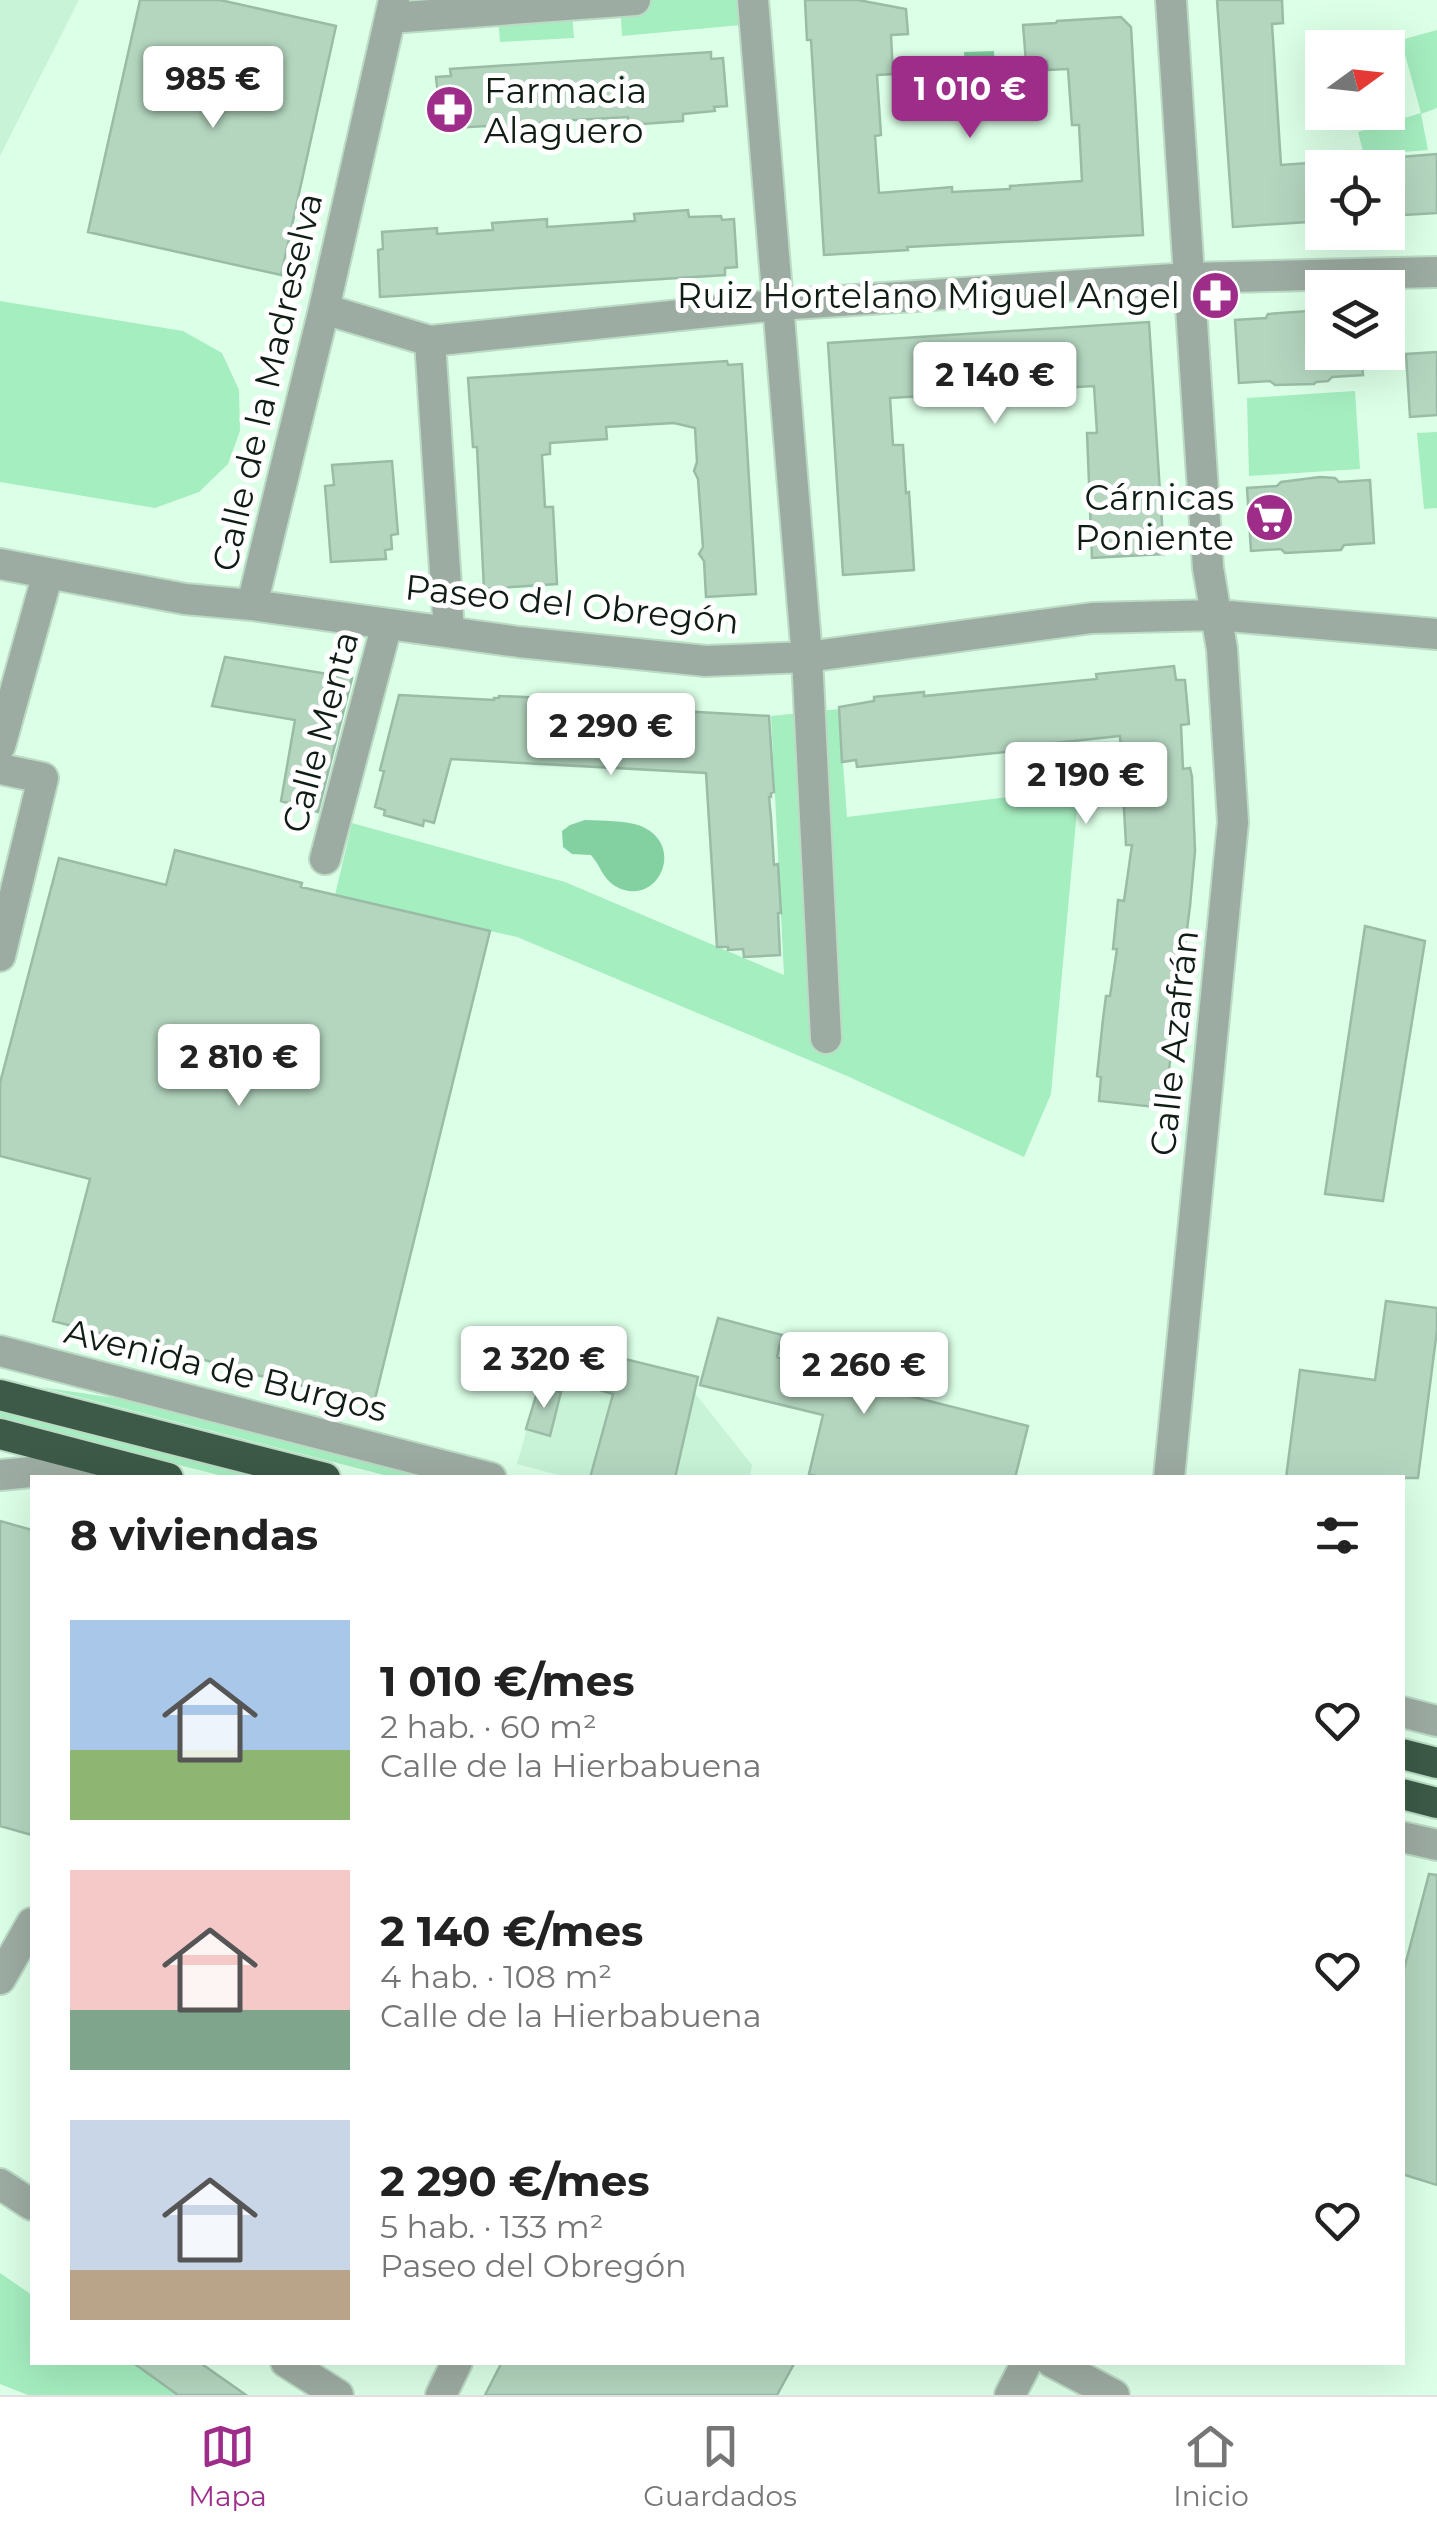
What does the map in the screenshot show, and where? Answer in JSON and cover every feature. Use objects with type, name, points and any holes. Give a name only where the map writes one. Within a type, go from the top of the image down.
[{"type":"highway","points":[[0,1394],[313,1475]]},
{"type":"highway","points":[[0,1434],[156,1475]]},
{"type":"highway","points":[[1405,1751],[1437,1763]]},
{"type":"highway","points":[[1405,1795],[1437,1803]]},
{"type":"street","points":[[392,9],[635,0]]},
{"type":"street","points":[[753,0],[807,657],[826,1038]]},
{"type":"street","name":"Calle Azafrán","points":[[1169,1475],[1233,822],[1222,649],[1208,568],[1171,0]]},
{"type":"street","name":"Calle de la Madreselva","points":[[252,606],[392,9]]},
{"type":"street","points":[[324,309],[430,341],[778,305],[1189,278],[1437,272]]},
{"type":"street","points":[[430,341],[449,632]]},
{"type":"street","name":"Paseo del Obregón","points":[[0,564],[185,599],[519,642],[706,660],[807,657],[1092,618],[1216,616],[1437,634]]},
{"type":"street","points":[[0,746],[48,573]]},
{"type":"street","name":"Calle Menta","points":[[325,859],[388,624]]},
{"type":"street","points":[[0,769],[43,778],[3,924],[0,956]]},
{"type":"street","name":"Avenida de Burgos","points":[[0,1351],[480,1475]]},
{"type":"street","points":[[0,1360],[154,1390]]},
{"type":"street","points":[[0,1477],[114,1464]]},
{"type":"street","points":[[0,1477],[30,1485]]},
{"type":"street","points":[[1405,1713],[1437,1721]]},
{"type":"street","points":[[1405,1750],[1437,1747]]},
{"type":"street","points":[[1405,1838],[1437,1845]]},
{"type":"street","points":[[0,1979],[30,1926]]},
{"type":"street","points":[[0,2184],[30,2203]]},
{"type":"street","points":[[291,2365],[338,2395]]},
{"type":"street","points":[[441,2395],[456,2365]]},
{"type":"street","points":[[1010,2395],[1026,2365]]},
{"type":"street","points":[[1058,2365],[1114,2395]]},
{"type":"shaded area","points":[[0,0],[79,0],[0,156]]},
{"type":"shaded area","points":[[571,0],[574,38],[500,42],[497,4]]},
{"type":"shaded area","points":[[620,0],[739,0],[741,25],[622,36]]},
{"type":"shaded area","points":[[1437,30],[1437,108],[1421,114],[1428,150],[1363,150],[1358,132],[1405,130],[1405,118],[1421,113],[1405,55],[1405,39]]},
{"type":"shaded area","points":[[994,51],[997,110],[968,112],[964,52]]},
{"type":"shaded area","points":[[0,301],[183,331],[222,353],[239,390],[240,431],[228,464],[199,492],[155,508],[0,482]]},
{"type":"shaded area","points":[[1355,391],[1360,469],[1249,476],[1247,398]]},
{"type":"shaded area","points":[[1437,432],[1437,508],[1424,509],[1417,433]]},
{"type":"shaded area","points":[[839,709],[847,817],[1079,788],[1051,1094],[1024,1157],[847,1076],[517,937],[335,895],[352,823],[565,882],[784,975],[771,716]]},
{"type":"shaded area","points":[[585,820],[634,824],[655,835],[663,847],[664,860],[654,883],[643,890],[630,891],[615,886],[591,855],[572,854],[563,847],[562,831]]},
{"type":"shaded area","points":[[552,1341],[698,1377],[694,1392],[752,1465],[750,1475],[558,1475],[517,1464]]},
{"type":"shaded area","points":[[40,1387],[184,1408],[441,1475],[384,1475]]},
{"type":"shaded area","points":[[0,1411],[254,1475],[219,1475],[0,1420]]},
{"type":"shaded area","points":[[0,2273],[30,2294],[30,2365],[135,2365],[178,2395],[28,2395],[0,2384]]},
{"type":"building","points":[[140,0],[220,0],[336,26],[281,275],[88,232]]},
{"type":"building","points":[[805,0],[858,0],[906,9],[908,34],[891,35],[893,74],[877,75],[881,135],[875,136],[879,193],[952,187],[952,192],[1010,189],[1082,181],[1079,125],[1072,125],[1068,69],[1048,70],[1047,61],[1026,62],[1023,25],[1121,17],[1131,27],[1143,235],[824,255],[811,40],[807,40]]},
{"type":"building","points":[[1217,0],[1282,0],[1283,23],[1272,24],[1281,165],[1305,163],[1305,222],[1233,227]]},
{"type":"building","points":[[711,52],[711,59],[723,58],[727,106],[683,114],[683,121],[629,125],[628,117],[541,122],[541,130],[487,134],[486,126],[454,128],[454,123],[441,124],[436,77],[451,76],[450,69]]},
{"type":"building","points":[[1437,154],[1437,213],[1405,215],[1405,157]]},
{"type":"building","points":[[688,210],[689,217],[734,219],[737,267],[725,268],[725,275],[380,297],[378,250],[383,249],[382,232],[437,228],[437,234],[493,230],[492,223],[547,219],[547,227],[635,221],[634,214]]},
{"type":"building","points":[[1305,311],[1305,370],[1363,370],[1363,375],[1332,377],[1314,384],[1239,383],[1235,320],[1266,318],[1268,314]]},
{"type":"building","points":[[1149,322],[1164,554],[1092,558],[1087,433],[1097,433],[1094,386],[890,398],[893,445],[903,445],[914,570],[843,575],[828,343]]},
{"type":"building","points":[[1437,352],[1437,415],[1410,417],[1406,354]]},
{"type":"building","points":[[727,361],[728,365],[742,364],[756,594],[706,597],[704,561],[699,554],[703,547],[698,479],[694,471],[695,428],[674,423],[606,427],[607,439],[550,443],[550,454],[542,455],[545,507],[553,507],[557,584],[484,589],[477,447],[473,447],[468,378]]},
{"type":"building","points":[[392,461],[398,534],[391,535],[392,549],[385,550],[386,559],[331,562],[325,486],[334,485],[332,465]]},
{"type":"building","points":[[1320,477],[1339,482],[1370,480],[1374,543],[1344,545],[1341,550],[1251,551],[1247,488]]},
{"type":"building","points":[[225,657],[352,678],[318,812],[281,801],[295,720],[212,706]]},
{"type":"building","points":[[1174,666],[1176,680],[1185,680],[1189,724],[1181,725],[1183,769],[1190,768],[1192,777],[1195,851],[1164,1108],[1099,1101],[1101,1077],[1097,1076],[1106,996],[1110,996],[1117,949],[1113,949],[1118,900],[1124,901],[1132,845],[1126,845],[1120,736],[1054,743],[1055,747],[857,767],[856,760],[842,762],[839,707],[874,701],[874,697],[924,692],[924,696],[1097,679],[1096,674]]},
{"type":"building","points":[[399,695],[494,700],[499,696],[547,698],[547,703],[618,707],[618,702],[681,706],[681,711],[769,716],[774,792],[769,797],[774,865],[778,864],[780,955],[744,957],[743,949],[717,947],[706,773],[451,759],[434,823],[424,820],[423,826],[384,815],[385,810],[375,807]]},
{"type":"building","points":[[175,850],[302,883],[301,887],[490,931],[374,1403],[53,1321],[90,1179],[0,1156],[0,1083],[59,858],[166,885]]},
{"type":"building","points":[[1365,926],[1425,941],[1383,1201],[1325,1194]]},
{"type":"building","points":[[1386,1301],[1437,1308],[1418,1478],[1286,1475],[1300,1370],[1375,1380]]},
{"type":"building","points":[[718,1318],[782,1335],[777,1357],[816,1368],[815,1372],[1028,1426],[1016,1475],[812,1475],[809,1474],[823,1415],[700,1385]]},
{"type":"building","points":[[584,1349],[698,1377],[676,1475],[591,1475],[613,1394],[576,1383]]},
{"type":"building","points":[[539,1386],[561,1392],[550,1436],[526,1429]]},
{"type":"building","points":[[0,1521],[30,1529],[30,1834],[0,1826]]},
{"type":"building","points":[[1429,1874],[1437,1875],[1437,2185],[1405,2175],[1405,1966]]},
{"type":"building","points":[[136,2365],[203,2365],[246,2395],[178,2395]]},
{"type":"building","points":[[500,2365],[793,2365],[777,2395],[485,2395]]},
{"type":"place","name":"Farmacia Alaguero","points":[[449,110]]},
{"type":"place","name":"Ruiz Hortelano Miguel Angel","points":[[1215,295]]},
{"type":"place","name":"Cárnicas Poniente","points":[[1269,517]]}]
